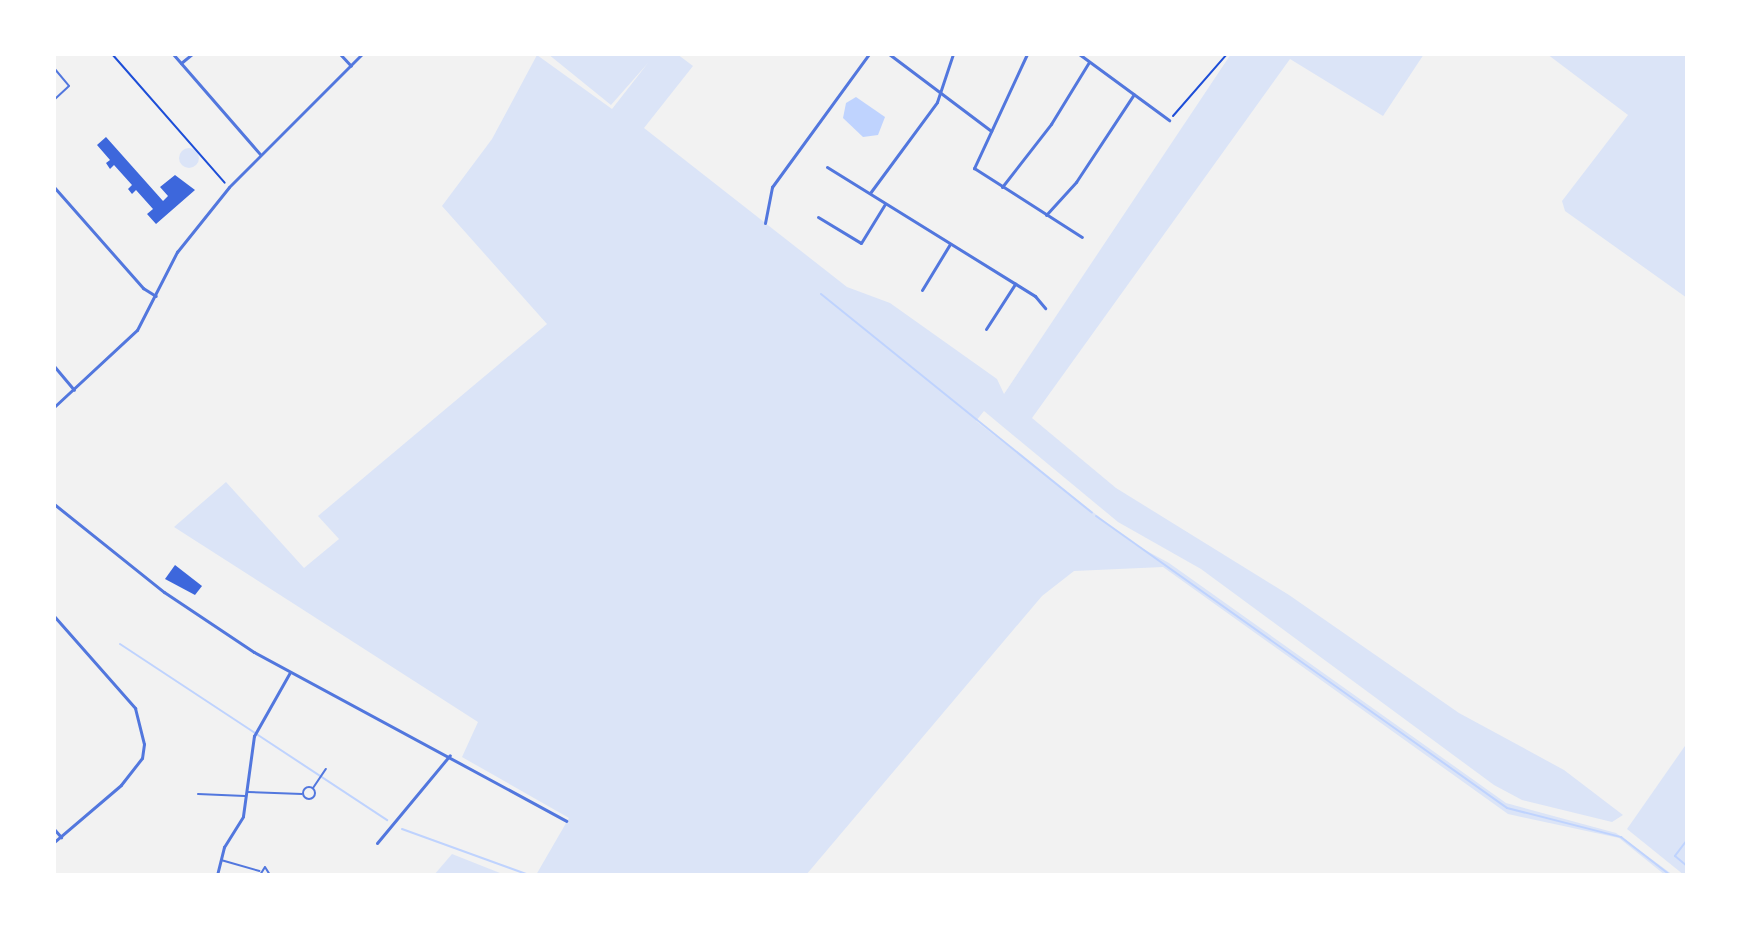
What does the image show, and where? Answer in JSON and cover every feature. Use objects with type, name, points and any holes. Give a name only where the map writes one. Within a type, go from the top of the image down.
[{"type":"street","points":[[173,54],[260,154]]},
{"type":"street","points":[[181,63],[192,54]]},
{"type":"street","points":[[340,54],[351,66]]},
{"type":"street","points":[[54,407],[120,350],[156,296],[177,252],[229,187],[362,54]]},
{"type":"street","points":[[765,223],[772,187],[869,54]]},
{"type":"street","points":[[889,54],[991,131]]},
{"type":"street","points":[[869,194],[941,94],[953,54]]},
{"type":"street","points":[[1027,54],[973,164],[1002,187],[1082,237]]},
{"type":"street","points":[[1079,54],[1169,120]]},
{"type":"street","points":[[1002,187],[1051,124],[1089,62]]},
{"type":"street","points":[[1046,215],[1076,182],[1134,94]]},
{"type":"street","points":[[827,167],[1015,284],[1045,308]]},
{"type":"street","points":[[54,187],[143,288],[156,296]]},
{"type":"street","points":[[818,217],[861,243],[885,204]]},
{"type":"street","points":[[922,290],[950,244]]},
{"type":"street","points":[[986,329],[1015,284]]},
{"type":"street","points":[[54,366],[74,390]]},
{"type":"street","points":[[54,504],[175,600],[290,672],[450,755],[566,821]]},
{"type":"street","points":[[54,616],[135,708],[144,736],[142,758],[130,775],[54,842]]},
{"type":"street","points":[[217,875],[220,860],[243,816],[254,736],[290,672]]},
{"type":"street","points":[[377,843],[450,755]]},
{"type":"street","points":[[54,829],[61,837]]},
{"type":"lane","points":[[54,68],[69,86],[54,100]]},
{"type":"lane","points":[[302,794],[311,799],[313,789],[326,769]]},
{"type":"lane","points":[[198,794],[302,794],[313,789]]},
{"type":"lane","points":[[220,860],[260,873],[267,867],[270,875]]},
{"type":"path","points":[[112,54],[229,187]]},
{"type":"path","points":[[1169,120],[1227,54]]},
{"type":"shaded area","points":[[548,54],[677,54],[693,66],[644,128],[847,287],[890,303],[997,379],[1004,394],[1231,54],[1424,54],[1383,116],[1290,59],[1032,418],[1116,488],[1289,595],[1459,713],[1564,770],[1623,815],[1612,822],[1522,800],[1494,785],[1201,569],[1118,522],[984,411],[976,421],[1134,544],[1169,563],[1506,803],[1616,833],[1673,875],[1665,875],[1619,838],[1508,814],[1163,567],[1074,571],[1042,596],[806,875],[536,875],[569,818],[462,757],[478,722],[174,527],[226,482],[304,568],[339,539],[318,516],[547,324],[442,206],[492,139],[537,55],[612,109],[648,63],[611,105]]},
{"type":"shaded area","points":[[1547,54],[1687,54],[1687,298],[1565,211],[1562,201],[1628,115]]},
{"type":"shaded area","points":[[185,148],[193,148],[199,158],[193,168],[185,168],[179,162],[179,154]]},
{"type":"shaded area","points":[[1687,743],[1687,875],[1684,875],[1627,829]]},
{"type":"shaded area","points":[[452,854],[505,875],[434,875]]},
{"type":"water","points":[[856,97],[885,117],[878,135],[863,137],[843,118],[846,103]]},
{"type":"building","points":[[106,137],[163,201],[168,196],[160,187],[175,175],[195,190],[156,224],[147,214],[153,209],[136,190],[132,194],[128,189],[132,185],[114,165],[110,169],[106,163],[110,160],[97,145]]},
{"type":"building","points":[[175,565],[202,586],[195,595],[165,579]]},
{"type":"waterway","points":[[821,294],[1092,513]]},
{"type":"waterway","points":[[1096,516],[1507,808],[1621,837],[1670,875]]},
{"type":"waterway","points":[[120,644],[387,820]]},
{"type":"waterway","points":[[402,829],[529,875]]},
{"type":"waterway","points":[[1687,840],[1675,856],[1687,866]]}]
